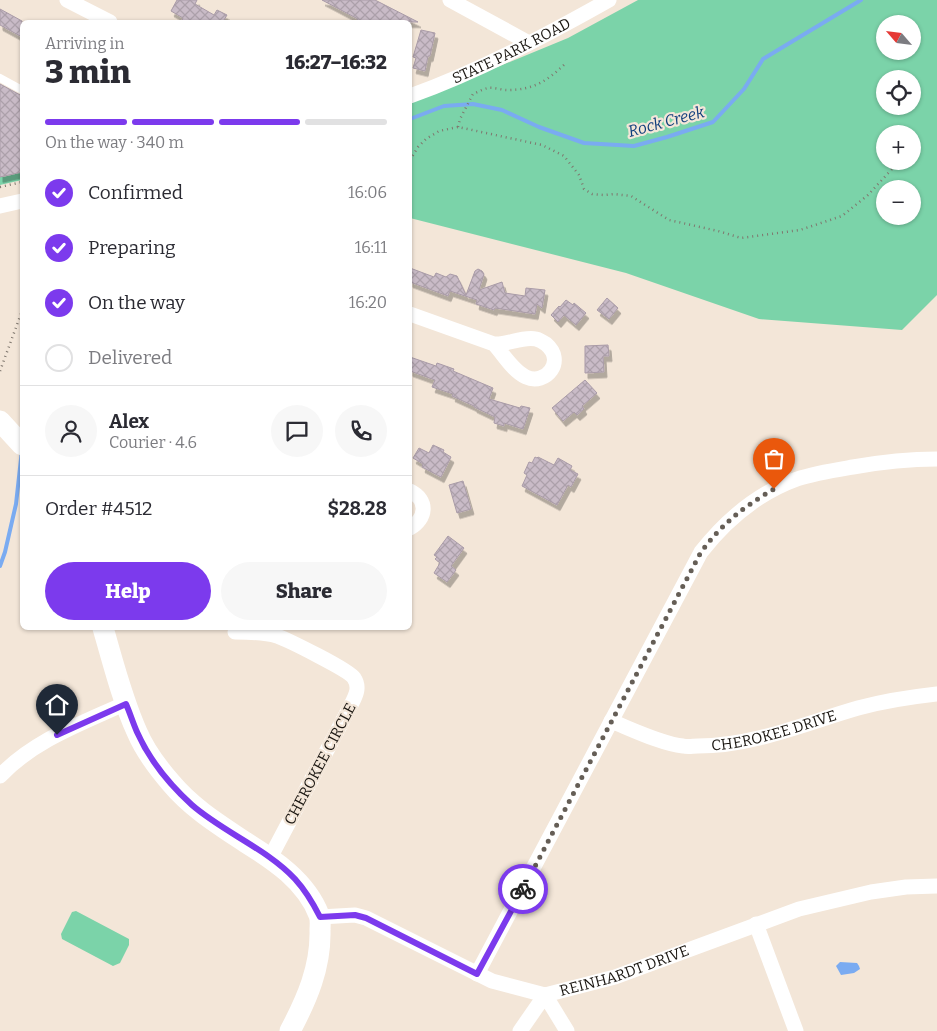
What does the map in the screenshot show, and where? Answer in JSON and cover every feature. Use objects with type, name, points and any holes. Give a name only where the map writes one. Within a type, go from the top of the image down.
[{"type":"main road","points":[[0,421],[20,443]]},
{"type":"main road","points":[[104,630],[126,704],[137,732],[161,772],[192,805],[214,822],[270,858],[294,878],[306,892],[320,917],[321,943],[316,969],[308,995],[290,1031]]},
{"type":"street","points":[[67,0],[106,20]]},
{"type":"street","points":[[450,0],[529,43]]},
{"type":"street","name":"STATE PARK ROAD","points":[[412,95],[478,68],[576,19],[609,0]]},
{"type":"street","points":[[0,206],[20,201]]},
{"type":"street","points":[[412,315],[494,344]]},
{"type":"street","points":[[477,974],[701,552],[715,534],[734,516],[754,502],[774,489],[798,479],[869,464],[937,459]]},
{"type":"street","points":[[412,492],[424,506],[422,517],[418,523],[412,527]]},
{"type":"street","name":"CHEROKEE CIRCLE","points":[[235,632],[258,632],[293,643],[354,677],[358,688],[352,703],[270,858]]},
{"type":"street","name":"CHEROKEE DRIVE","points":[[611,721],[683,746],[710,746],[733,744],[859,708],[902,698],[937,694]]},
{"type":"street","points":[[0,776],[18,760],[41,744],[126,704]]},
{"type":"street","name":"REINHARDT DRIVE","points":[[320,917],[355,915],[366,918],[492,981],[545,995],[615,977],[799,909],[871,892],[906,887],[937,886]]},
{"type":"street","points":[[756,924],[796,1031]]},
{"type":"street","points":[[520,1031],[545,995],[567,1031]]},
{"type":"lane","points":[[0,78],[20,89]]},
{"type":"path","points":[[458,127],[473,94],[489,88],[507,90],[526,89],[542,83],[566,63]]},
{"type":"path","points":[[412,157],[426,138],[439,131],[458,127],[542,145],[564,156],[579,175],[584,189],[592,194],[631,196],[669,220],[742,238],[800,230],[842,216],[868,195],[891,170]]},
{"type":"path","points":[[0,187],[20,182]]},
{"type":"path","points":[[0,371],[20,316]]},
{"type":"green space","points":[[638,0],[937,0],[937,295],[902,330],[759,319],[626,273],[412,219],[412,102],[568,38]]},
{"type":"green space","points":[[20,173],[20,180],[0,185],[0,175],[3,177]]},
{"type":"green space","points":[[76,911],[129,939],[129,945],[120,963],[113,966],[62,939],[61,934],[72,912]]},
{"type":"water","points":[[840,962],[857,963],[860,969],[854,973],[841,975],[836,966]]},
{"type":"building","points":[[177,0],[197,0],[195,4],[214,15],[217,10],[227,15],[224,20],[182,20],[183,18],[171,11]]},
{"type":"building","points":[[322,0],[375,0],[418,22],[412,22],[412,20],[358,19]]},
{"type":"building","points":[[0,9],[20,20],[20,36],[0,25]]},
{"type":"building","points":[[421,30],[435,33],[425,71],[413,68],[416,58],[413,57]]},
{"type":"building","points":[[0,84],[20,95],[20,172],[0,177]]},
{"type":"building","points":[[412,269],[434,277],[436,273],[446,277],[450,274],[457,276],[466,295],[475,271],[478,269],[484,274],[479,290],[502,282],[505,293],[525,296],[526,288],[545,290],[542,308],[537,304],[535,314],[495,308],[494,310],[476,304],[477,300],[450,291],[448,296],[412,283]]},
{"type":"building","points":[[607,298],[618,308],[609,319],[597,310]]},
{"type":"building","points":[[566,300],[573,305],[574,303],[586,313],[576,325],[564,315],[558,322],[551,315]]},
{"type":"building","points":[[608,345],[609,356],[603,356],[604,372],[585,373],[585,346]]},
{"type":"building","points":[[412,358],[436,366],[437,363],[454,369],[453,371],[493,388],[489,399],[520,408],[521,406],[530,408],[523,429],[504,423],[504,426],[494,423],[495,417],[452,396],[453,394],[432,387],[435,380],[412,372]]},
{"type":"building","points":[[585,380],[597,393],[582,406],[584,409],[577,415],[574,412],[563,421],[552,408]]},
{"type":"building","points":[[433,445],[444,450],[443,452],[451,457],[441,477],[422,467],[423,464],[413,458],[419,448],[429,453]]},
{"type":"building","points":[[535,457],[554,465],[558,458],[572,466],[570,470],[578,474],[571,487],[568,485],[557,505],[522,486],[527,475],[524,473],[529,462],[532,463]]},
{"type":"building","points":[[463,481],[471,509],[457,513],[449,485]]},
{"type":"building","points":[[448,536],[464,548],[451,566],[456,570],[447,582],[434,573],[440,563],[435,559],[437,557],[434,555]]},
{"type":"waterway","name":"Rock Creek","points":[[412,118],[444,106],[473,104],[502,110],[539,127],[584,143],[634,146],[713,122],[744,89],[763,59],[861,0]]},
{"type":"waterway","name":"Rock Creek","points":[[0,566],[16,504],[20,468]]},
{"type":"way so far","points":[[523,889],[701,552],[715,534],[734,516],[774,489]]},
{"type":"route","points":[[57,735],[126,704],[145,747],[172,785],[192,805],[214,822],[284,869],[306,892],[320,917],[355,915],[366,918],[477,974],[523,889]]}]
